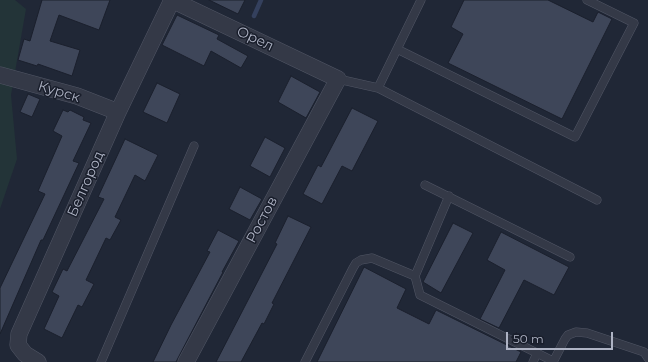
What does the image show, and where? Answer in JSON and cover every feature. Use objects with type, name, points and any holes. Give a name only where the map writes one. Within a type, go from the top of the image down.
[{"type":"street","name":"Орел","points":[[172,0],[188,4],[338,79]]},
{"type":"street","name":"Белгород","points":[[38,362],[25,354],[18,345],[19,334],[118,112],[172,0]]},
{"type":"street","name":"Курск","points":[[0,75],[77,96],[118,112]]},
{"type":"street","name":"Ростов","points":[[186,362],[338,79]]},
{"type":"lane","points":[[378,88],[421,0]]},
{"type":"lane","points":[[397,49],[575,138],[634,23],[587,0]]},
{"type":"lane","points":[[338,79],[378,88],[597,200]]},
{"type":"lane","points":[[101,362],[194,146]]},
{"type":"lane","points":[[425,184],[570,257]]},
{"type":"lane","points":[[448,196],[415,276],[420,295],[553,362],[564,339],[568,335],[576,332],[587,333],[644,352],[648,358]]},
{"type":"lane","points":[[305,362],[356,263],[361,260],[372,258],[415,276]]},
{"type":"lane","points":[[533,362],[537,353]]},
{"type":"shaded area","points":[[0,0],[15,0],[26,9],[11,95],[17,159],[0,209]]},
{"type":"building","points":[[42,0],[110,0],[99,30],[59,15],[50,41],[80,50],[72,76],[38,64],[37,66],[18,60],[24,39],[30,41]]},
{"type":"building","points":[[209,0],[245,0],[238,14]]},
{"type":"building","points":[[464,0],[548,0],[593,22],[598,12],[612,19],[562,119],[448,63],[463,34],[451,27]]},
{"type":"building","points":[[177,15],[219,35],[217,39],[248,56],[241,68],[211,51],[204,66],[162,45]]},
{"type":"building","points":[[291,76],[320,92],[306,118],[278,102]]},
{"type":"building","points":[[157,83],[180,94],[167,123],[143,112]]},
{"type":"building","points":[[28,94],[40,99],[32,117],[20,112]]},
{"type":"building","points":[[352,108],[378,121],[352,171],[342,166],[322,204],[303,194],[318,165],[321,167]]},
{"type":"building","points":[[63,110],[68,112],[70,110],[84,117],[83,120],[91,123],[73,161],[79,163],[43,240],[41,240],[0,334],[0,288],[45,194],[38,191],[62,136],[53,131]]},
{"type":"building","points":[[265,137],[285,148],[270,177],[250,166]]},
{"type":"building","points":[[125,139],[158,155],[145,181],[135,175],[115,217],[121,220],[110,240],[106,238],[86,280],[94,284],[82,307],[78,305],[62,338],[44,329],[59,296],[52,292],[63,269],[67,271],[104,199],[98,197]]},
{"type":"building","points":[[240,187],[262,199],[250,220],[229,209]]},
{"type":"building","points":[[288,216],[311,227],[272,303],[274,304],[241,362],[216,362],[277,244],[275,243]]},
{"type":"building","points":[[453,223],[473,233],[441,293],[423,282]]},
{"type":"building","points":[[218,230],[239,241],[176,362],[153,362],[210,252],[207,251]]},
{"type":"building","points":[[501,232],[569,267],[554,295],[524,280],[499,328],[480,319],[505,270],[487,260]]},
{"type":"building","points":[[364,267],[406,289],[397,308],[429,324],[436,310],[521,352],[516,362],[317,362]]},
{"type":"waterway","points":[[254,16],[261,0]]}]
